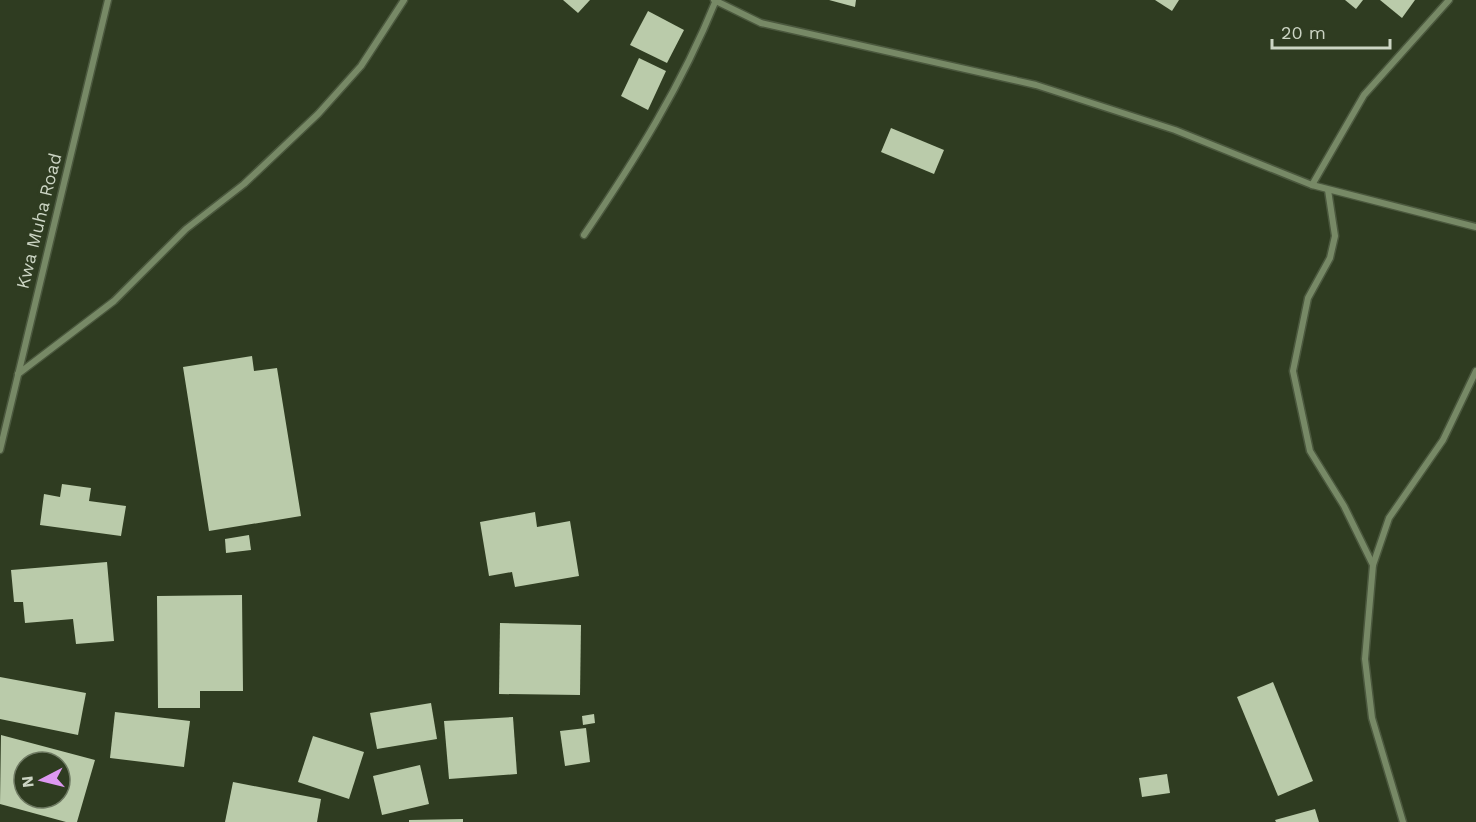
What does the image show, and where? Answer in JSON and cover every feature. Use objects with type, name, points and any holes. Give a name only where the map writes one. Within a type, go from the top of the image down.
[{"type":"street","name":"Kwa Muha Road","points":[[0,450],[108,0]]},
{"type":"street","points":[[18,374],[114,301],[186,229],[244,184],[318,114],[361,66],[404,0]]},
{"type":"street","points":[[584,235],[636,158],[686,72],[715,0],[761,24],[1036,85],[1175,130],[1312,185],[1476,227]]},
{"type":"street","points":[[1312,185],[1364,94],[1449,0]]},
{"type":"street","points":[[1328,190],[1335,236],[1330,258],[1308,298],[1293,372],[1310,451],[1344,506],[1373,565]]},
{"type":"street","points":[[1403,822],[1372,718],[1365,659],[1373,565],[1389,518],[1443,440],[1476,370]]},
{"type":"building","points":[[563,0],[590,0],[578,13]]},
{"type":"building","points":[[829,0],[856,0],[855,7]]},
{"type":"building","points":[[1155,0],[1179,0],[1172,11]]},
{"type":"building","points":[[1345,0],[1363,0],[1356,9]]},
{"type":"building","points":[[1380,0],[1415,0],[1402,18]]},
{"type":"building","points":[[648,11],[684,30],[667,63],[630,45]]},
{"type":"building","points":[[639,58],[666,71],[648,110],[621,96]]},
{"type":"building","points":[[891,128],[944,150],[934,174],[881,152]]},
{"type":"building","points":[[252,356],[254,371],[277,368],[301,516],[209,531],[183,367]]},
{"type":"building","points":[[62,484],[91,488],[89,501],[126,506],[121,536],[40,525],[44,494],[60,497]]},
{"type":"building","points":[[535,512],[537,527],[570,521],[579,576],[515,587],[512,572],[489,576],[480,522]]},
{"type":"building","points":[[249,535],[251,550],[226,553],[225,539]]},
{"type":"building","points":[[107,562],[114,641],[76,644],[73,619],[25,623],[23,602],[14,602],[11,570]]},
{"type":"building","points":[[242,595],[243,691],[200,691],[200,708],[158,708],[157,596]]},
{"type":"building","points":[[500,623],[581,625],[580,695],[499,694]]},
{"type":"building","points":[[0,677],[86,693],[78,735],[0,719]]},
{"type":"building","points":[[1273,682],[1313,781],[1278,796],[1237,697]]},
{"type":"building","points":[[431,703],[437,739],[377,749],[370,713]]},
{"type":"building","points":[[115,712],[190,721],[184,767],[110,758]]},
{"type":"building","points":[[594,714],[595,723],[583,725],[582,716]]},
{"type":"building","points":[[513,717],[517,774],[449,779],[444,721]]},
{"type":"building","points":[[586,728],[590,762],[565,766],[560,731]]},
{"type":"building","points":[[1,735],[57,750],[12,750],[12,807],[0,804]]},
{"type":"building","points":[[313,736],[364,752],[349,799],[298,782]]},
{"type":"building","points":[[72,754],[95,760],[77,822],[66,822],[22,810],[72,810]]},
{"type":"building","points":[[420,765],[429,804],[382,815],[373,776]]},
{"type":"building","points":[[1167,774],[1170,793],[1142,797],[1139,778]]},
{"type":"building","points":[[233,782],[321,799],[317,822],[225,822]]},
{"type":"building","points":[[1315,809],[1319,822],[1276,822],[1275,820]]},
{"type":"building","points":[[463,819],[463,822],[409,822],[409,820]]}]
